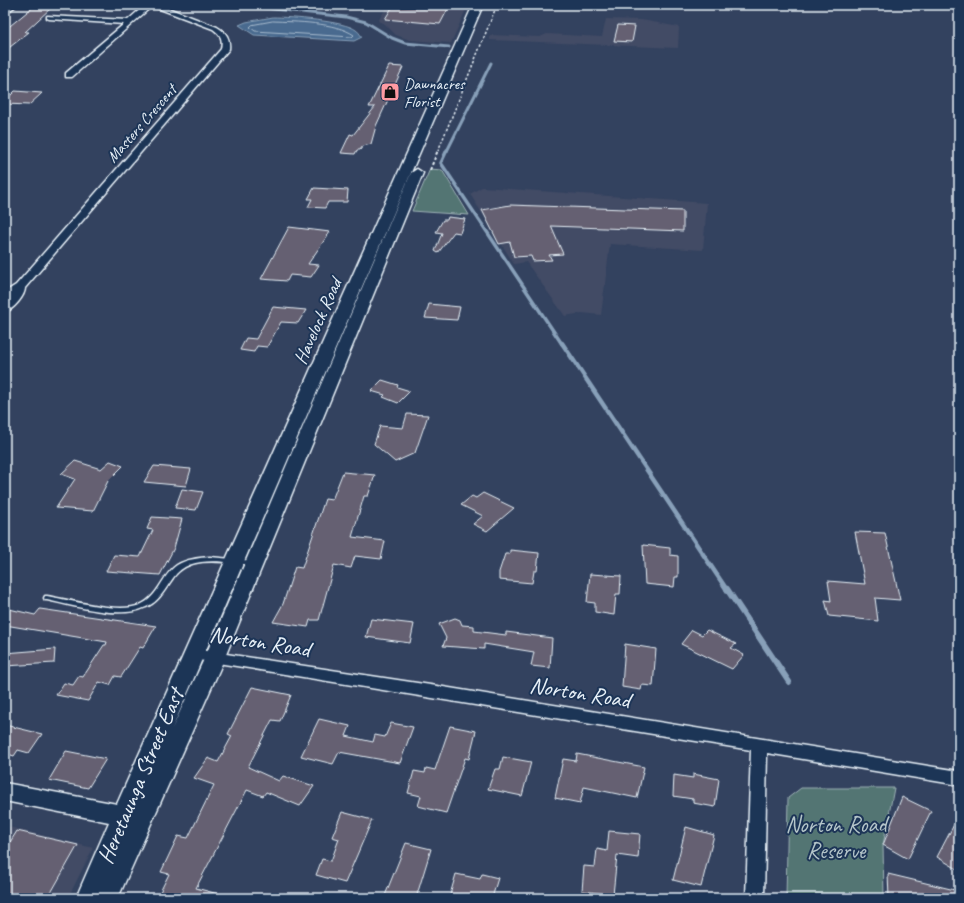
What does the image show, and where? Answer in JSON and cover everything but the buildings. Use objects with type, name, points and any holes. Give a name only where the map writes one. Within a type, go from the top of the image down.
[{"type":"main road","name":"Havelock Road","points":[[193,654],[478,5]]},
{"type":"main road","name":"Havelock Road","points":[[216,657],[488,5]]},
{"type":"main road","name":"Heretaunga Street East","points":[[88,898],[193,654]]},
{"type":"main road","name":"Heretaunga Street East","points":[[106,898],[216,657]]},
{"type":"main road","points":[[5,792],[124,815]]},
{"type":"street","points":[[5,11],[13,5]]},
{"type":"street","points":[[68,75],[149,5]]},
{"type":"street","name":"Masters Crescent","points":[[5,297],[20,287],[225,49],[226,40],[222,33],[215,28],[154,5]]},
{"type":"street","points":[[49,17],[130,22]]},
{"type":"street","name":"Masters Crescent","points":[[5,309],[20,293],[20,287]]},
{"type":"street","name":"Norton Road","points":[[193,654],[429,690],[959,778]]},
{"type":"street","points":[[755,898],[759,745]]},
{"type":"lane","points":[[47,598],[130,611],[149,604],[160,594],[173,572],[183,564],[195,560],[234,561],[254,564]]},
{"type":"shaded area","points":[[388,5],[468,5],[451,43],[410,40],[396,35],[385,24],[378,21]]},
{"type":"shaded area","points":[[606,19],[642,20],[679,27],[678,48],[490,40],[490,35],[540,37],[547,34],[602,37]]},
{"type":"shaded area","points":[[482,187],[707,203],[703,250],[610,244],[601,315],[582,313],[565,316],[526,262],[514,264],[470,194]]},
{"type":"shaded area","points":[[5,826],[93,848],[68,898],[5,898]]},
{"type":"green space","points":[[430,169],[442,170],[469,215],[412,211]]},
{"type":"green space","name":"Norton Road Reserve","points":[[801,788],[894,788],[883,845],[884,898],[786,898],[788,798]]},
{"type":"water","points":[[273,17],[341,24],[356,30],[362,37],[354,41],[254,35],[239,25],[246,22]]},
{"type":"waterway","points":[[237,5],[346,17],[366,22],[392,38],[405,43],[449,47]]},
{"type":"waterway","points":[[447,151],[491,63]]},
{"type":"waterway","points":[[447,150],[441,163],[562,344]]},
{"type":"waterway","points":[[562,343],[727,590]]},
{"type":"waterway","points":[[727,589],[789,682]]},
{"type":"place","name":"Dawnacres Florist","points":[[390,92]]}]
